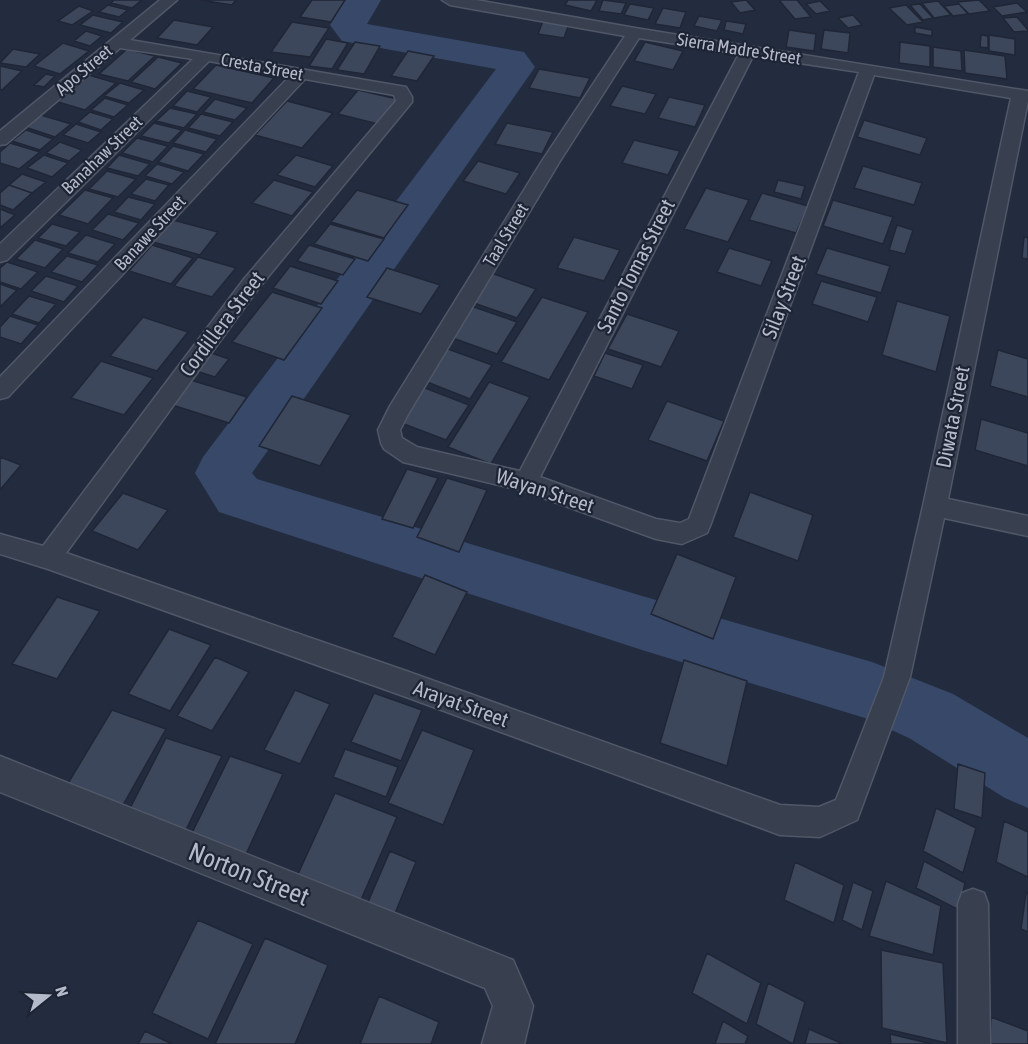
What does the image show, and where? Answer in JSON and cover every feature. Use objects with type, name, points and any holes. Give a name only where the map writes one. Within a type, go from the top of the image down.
[{"type":"street","name":"Apo Street","points":[[0,140],[169,0]]},
{"type":"street","name":"Sierra Madre Street","points":[[450,0],[635,33],[1024,96]]},
{"type":"street","name":"Taal Street","points":[[392,443],[389,430],[398,412],[551,161],[635,33]]},
{"type":"street","name":"Cresta Street","points":[[116,43],[205,56],[300,75],[400,91],[405,97]]},
{"type":"street","name":"Santo Tomas Street","points":[[526,482],[748,51]]},
{"type":"street","name":"Banahaw Street","points":[[0,255],[205,56]]},
{"type":"street","name":"Silay Street","points":[[698,526],[868,69]]},
{"type":"street","name":"Banawe Street","points":[[0,391],[300,75]]},
{"type":"street","name":"Diwata Street","points":[[877,736],[897,677],[935,506],[984,262],[1024,96]]},
{"type":"street","name":"Cordillera Street","points":[[48,558],[252,284],[404,102],[405,97]]},
{"type":"street","name":"Wayan Street","points":[[392,443],[411,455],[526,482],[656,529],[682,534],[698,526]]},
{"type":"street","points":[[935,506],[1028,526]]},
{"type":"street","name":"Arayat Street","points":[[2,547],[48,558],[398,681],[780,820],[820,822],[848,810],[877,736]]},
{"type":"street","name":"Norton Street","points":[[0,774],[499,974],[513,1006],[503,1044]]},
{"type":"street","points":[[973,904],[974,1044]]},
{"type":"building","points":[[114,0],[142,0],[132,8],[111,3]]},
{"type":"building","points":[[200,0],[236,0],[232,5]]},
{"type":"building","points":[[312,0],[345,0],[331,22],[300,17]]},
{"type":"building","points":[[568,0],[597,0],[591,11],[565,5]]},
{"type":"building","points":[[603,0],[626,3],[621,14],[599,11]]},
{"type":"building","points":[[746,0],[755,10],[740,13],[731,2]]},
{"type":"building","points":[[779,0],[797,0],[811,17],[795,19]]},
{"type":"building","points":[[979,0],[990,11],[969,14],[957,2]]},
{"type":"building","points":[[820,1],[830,11],[816,14],[806,4]]},
{"type":"building","points":[[938,1],[951,15],[934,18],[922,3]]},
{"type":"building","points":[[1017,3],[1027,12],[1002,16],[993,7]]},
{"type":"building","points":[[630,4],[654,8],[648,20],[624,15]]},
{"type":"building","points":[[920,4],[933,18],[923,20],[910,5]]},
{"type":"building","points":[[959,4],[968,14],[953,16],[944,6]]},
{"type":"building","points":[[108,5],[128,10],[119,17],[99,12]]},
{"type":"building","points":[[906,5],[923,22],[907,25],[889,8]]},
{"type":"building","points":[[79,6],[93,11],[72,25],[58,21]]},
{"type":"building","points":[[663,8],[686,12],[680,28],[655,24]]},
{"type":"building","points":[[93,15],[123,22],[111,33],[80,25]]},
{"type":"building","points":[[853,15],[862,25],[848,28],[838,18]]},
{"type":"building","points":[[699,16],[722,20],[717,31],[694,26]]},
{"type":"building","points":[[1017,17],[1028,31],[1014,32],[1003,18]]},
{"type":"building","points":[[174,20],[213,27],[197,45],[157,38]]},
{"type":"building","points":[[543,21],[569,24],[564,38],[538,34]]},
{"type":"building","points":[[726,21],[746,24],[743,34],[724,30]]},
{"type":"building","points":[[292,22],[329,28],[310,57],[271,52]]},
{"type":"building","points":[[915,27],[932,30],[932,36],[915,33]]},
{"type":"building","points":[[789,30],[816,34],[814,51],[786,47]]},
{"type":"building","points":[[824,30],[850,33],[848,53],[821,49]]},
{"type":"building","points":[[86,31],[102,36],[90,46],[74,41]]},
{"type":"building","points":[[981,35],[988,36],[988,48],[980,47]]},
{"type":"building","points":[[989,35],[1015,39],[1015,55],[989,51]]},
{"type":"building","points":[[326,39],[348,43],[332,69],[309,66]]},
{"type":"building","points":[[355,42],[380,46],[364,74],[337,70]]},
{"type":"building","points":[[645,42],[683,51],[673,70],[634,61]]},
{"type":"building","points":[[900,42],[930,46],[930,67],[899,63]]},
{"type":"building","points":[[63,43],[89,51],[60,74],[34,66]]},
{"type":"building","points":[[933,47],[961,51],[962,71],[933,67]]},
{"type":"building","points":[[13,49],[40,54],[26,67],[0,63]]},
{"type":"building","points":[[127,49],[155,56],[128,81],[99,74]]},
{"type":"building","points":[[964,50],[1005,56],[1007,79],[965,73]]},
{"type":"building","points":[[408,51],[434,56],[417,81],[391,76]]},
{"type":"building","points":[[158,57],[182,63],[155,89],[131,82]]},
{"type":"building","points":[[216,65],[274,78],[252,103],[193,89]]},
{"type":"building","points":[[0,66],[22,71],[2,90],[0,89]]},
{"type":"building","points":[[539,69],[590,78],[580,98],[529,88]]},
{"type":"building","points":[[46,74],[55,76],[44,87],[34,85]]},
{"type":"building","points":[[89,75],[116,83],[85,110],[58,102]]},
{"type":"building","points":[[120,83],[144,90],[129,103],[104,96]]},
{"type":"building","points":[[622,86],[656,94],[645,114],[610,106]]},
{"type":"building","points":[[358,90],[397,99],[378,124],[338,114]]},
{"type":"building","points":[[187,91],[211,97],[197,112],[173,106]]},
{"type":"building","points":[[669,97],[705,105],[695,127],[658,118]]},
{"type":"building","points":[[105,98],[128,105],[114,117],[91,110]]},
{"type":"building","points":[[215,99],[247,108],[235,120],[203,112]]},
{"type":"building","points":[[287,101],[333,113],[302,148],[255,135]]},
{"type":"building","points":[[170,108],[197,114],[184,128],[156,121]]},
{"type":"building","points":[[90,112],[113,119],[101,130],[78,122]]},
{"type":"building","points":[[201,114],[233,122],[220,136],[188,128]]},
{"type":"building","points":[[41,115],[71,124],[55,137],[25,127]]},
{"type":"building","points":[[864,120],[927,138],[920,155],[857,137]]},
{"type":"building","points":[[154,123],[182,130],[169,143],[141,136]]},
{"type":"building","points":[[507,123],[553,132],[542,154],[495,144]]},
{"type":"building","points":[[76,124],[101,132],[88,143],[63,135]]},
{"type":"building","points":[[26,130],[53,139],[40,150],[12,141]]},
{"type":"building","points":[[185,130],[217,139],[206,152],[173,143]]},
{"type":"building","points":[[137,138],[168,146],[153,162],[122,153]]},
{"type":"building","points":[[634,140],[680,151],[668,175],[622,163]]},
{"type":"building","points":[[60,142],[82,150],[69,161],[46,153]]},
{"type":"building","points":[[10,143],[40,152],[19,169],[0,163],[0,152]]},
{"type":"building","points":[[173,146],[204,154],[188,171],[158,162]]},
{"type":"building","points":[[44,155],[68,163],[52,177],[27,168]]},
{"type":"building","points":[[119,155],[150,164],[138,176],[107,168]]},
{"type":"building","points":[[296,155],[333,166],[315,187],[277,175]]},
{"type":"building","points":[[478,161],[520,173],[506,194],[463,181]]},
{"type":"building","points":[[157,164],[184,172],[172,184],[145,176]]},
{"type":"building","points":[[863,166],[922,183],[914,205],[854,188]]},
{"type":"building","points":[[107,171],[136,179],[118,197],[89,189]]},
{"type":"building","points":[[22,174],[46,182],[32,193],[9,185]]},
{"type":"building","points":[[146,179],[169,185],[155,201],[131,194]]},
{"type":"building","points":[[274,180],[313,192],[292,216],[252,203]]},
{"type":"building","points":[[778,180],[805,186],[801,199],[774,192]]},
{"type":"building","points":[[9,185],[32,193],[13,210],[0,205],[0,193]]},
{"type":"building","points":[[706,188],[749,200],[728,242],[684,229]]},
{"type":"building","points":[[85,190],[113,198],[88,224],[59,215]]},
{"type":"building","points":[[357,190],[408,205],[384,238],[331,222]]},
{"type":"building","points":[[762,193],[808,206],[796,233],[749,220]]},
{"type":"building","points":[[128,197],[155,204],[141,220],[114,212]]},
{"type":"building","points":[[833,200],[893,217],[883,244],[823,226]]},
{"type":"building","points":[[0,209],[15,215],[0,228]]},
{"type":"building","points":[[108,214],[139,223],[123,240],[92,230]]},
{"type":"building","points":[[173,220],[218,232],[200,255],[153,242]]},
{"type":"building","points":[[52,224],[80,232],[66,246],[38,238]]},
{"type":"building","points":[[330,224],[384,239],[368,261],[314,244]]},
{"type":"building","points":[[897,225],[913,230],[905,254],[889,250]]},
{"type":"building","points":[[86,235],[115,244],[98,262],[68,253]]},
{"type":"building","points":[[574,237],[620,250],[604,281],[557,268]]},
{"type":"building","points":[[1024,237],[1028,238],[1028,259],[1022,258]]},
{"type":"building","points":[[35,240],[63,249],[45,268],[16,259]]},
{"type":"building","points":[[152,245],[193,258],[171,284],[129,271]]},
{"type":"building","points":[[309,245],[355,259],[343,275],[297,261]]},
{"type":"building","points":[[729,248],[772,261],[761,286],[717,272]]},
{"type":"building","points":[[827,248],[890,266],[881,293],[816,274]]},
{"type":"building","points":[[67,256],[98,265],[82,282],[51,272]]},
{"type":"building","points":[[198,257],[236,268],[212,297],[174,286]]},
{"type":"building","points":[[7,262],[38,272],[21,289],[0,282],[0,268]]},
{"type":"building","points":[[290,266],[338,281],[321,304],[273,288]]},
{"type":"building","points":[[387,268],[440,285],[421,314],[367,297]]},
{"type":"building","points":[[491,273],[536,289],[517,318],[471,302]]},
{"type":"building","points":[[46,276],[78,286],[64,302],[31,291]]},
{"type":"building","points":[[821,281],[877,297],[868,322],[812,304]]},
{"type":"building","points":[[0,284],[17,290],[0,307]]},
{"type":"building","points":[[272,292],[322,308],[284,360],[232,342]]},
{"type":"building","points":[[29,296],[56,304],[39,323],[12,314]]},
{"type":"building","points":[[542,297],[588,312],[549,380],[501,362]]},
{"type":"building","points":[[897,301],[950,316],[936,372],[882,355]]},
{"type":"building","points":[[471,306],[517,322],[497,354],[450,337]]},
{"type":"building","points":[[627,314],[679,331],[661,367],[608,349]]},
{"type":"building","points":[[10,316],[38,325],[21,344],[0,337],[0,327]]},
{"type":"building","points":[[143,317],[188,332],[157,371],[110,356]]},
{"type":"building","points":[[445,348],[492,365],[470,399],[422,380]]},
{"type":"building","points":[[998,350],[1028,359],[1028,397],[990,386]]},
{"type":"building","points":[[205,351],[229,359],[215,377],[190,369]]},
{"type":"building","points":[[605,353],[643,365],[632,389],[594,376]]},
{"type":"building","points":[[101,361],[153,378],[124,415],[71,398]]},
{"type":"building","points":[[187,379],[247,397],[229,423],[169,404]]},
{"type":"building","points":[[489,382],[530,397],[491,464],[448,447]]},
{"type":"building","points":[[420,386],[469,405],[446,440],[396,421]]},
{"type":"building","points":[[292,396],[351,415],[320,466],[259,446]]},
{"type":"building","points":[[667,401],[724,421],[707,461],[648,440]]},
{"type":"building","points":[[981,419],[1028,433],[1028,466],[975,450]]},
{"type":"building","points":[[0,457],[21,465],[0,490]]},
{"type":"building","points":[[407,469],[438,478],[413,528],[382,519]]},
{"type":"building","points":[[447,478],[487,490],[459,552],[417,537]]},
{"type":"building","points":[[750,492],[813,515],[798,561],[733,537]]},
{"type":"building","points":[[123,493],[168,510],[138,550],[92,531]]},
{"type":"building","points":[[677,554],[736,577],[713,639],[651,614]]},
{"type":"building","points":[[425,575],[467,592],[435,655],[392,637]]},
{"type":"building","points":[[57,597],[100,611],[57,679],[12,664]]},
{"type":"building","points":[[169,629],[211,645],[170,711],[128,694]]},
{"type":"building","points":[[215,657],[249,672],[212,731],[177,716]]},
{"type":"building","points":[[684,660],[747,681],[727,766],[660,743]]},
{"type":"building","points":[[295,690],[330,704],[300,764],[264,750]]},
{"type":"building","points":[[374,693],[422,710],[401,761],[351,742]]},
{"type":"building","points":[[112,710],[166,729],[119,812],[64,790]]},
{"type":"building","points":[[422,730],[474,750],[443,825],[388,803]]},
{"type":"building","points":[[166,738],[222,756],[181,840],[124,820]]},
{"type":"building","points":[[345,749],[398,767],[386,797],[333,777]]},
{"type":"building","points":[[230,756],[283,774],[241,865],[186,845]]},
{"type":"building","points":[[958,764],[985,773],[982,818],[954,809]]},
{"type":"building","points":[[335,793],[397,817],[357,909],[293,885]]},
{"type":"building","points":[[936,808],[976,828],[963,873],[923,851]]},
{"type":"building","points":[[1004,821],[1028,832],[1028,877],[996,862]]},
{"type":"building","points":[[390,851],[416,862],[389,928],[362,916]]},
{"type":"building","points":[[924,861],[965,883],[959,910],[916,888]]},
{"type":"building","points":[[795,862],[844,885],[834,923],[784,900]]},
{"type":"building","points":[[886,881],[941,906],[933,955],[869,936]]},
{"type":"building","points":[[853,882],[873,891],[862,930],[842,920]]},
{"type":"building","points":[[1026,893],[1028,894],[1028,932],[1021,929]]},
{"type":"building","points":[[198,920],[253,944],[208,1039],[152,1013]]},
{"type":"building","points":[[265,938],[328,965],[295,1044],[215,1044]]},
{"type":"building","points":[[881,950],[943,963],[947,1043],[882,1028]]},
{"type":"building","points":[[707,953],[761,983],[747,1024],[692,993]]},
{"type":"building","points":[[768,983],[805,1002],[793,1044],[756,1024]]},
{"type":"building","points":[[379,996],[439,1022],[431,1044],[360,1044]]},
{"type":"building","points":[[991,1017],[1028,1031],[1028,1044],[990,1044]]},
{"type":"building","points":[[723,1021],[748,1036],[745,1044],[715,1044]]},
{"type":"building","points":[[809,1029],[843,1044],[805,1044]]},
{"type":"building","points":[[145,1031],[172,1044],[138,1044]]},
{"type":"building","points":[[890,1034],[932,1044],[891,1044]]},
{"type":"waterway","points":[[363,0],[348,25],[355,33],[511,60],[516,67],[222,473],[238,496],[642,623],[872,691],[931,716],[1028,775]]}]
